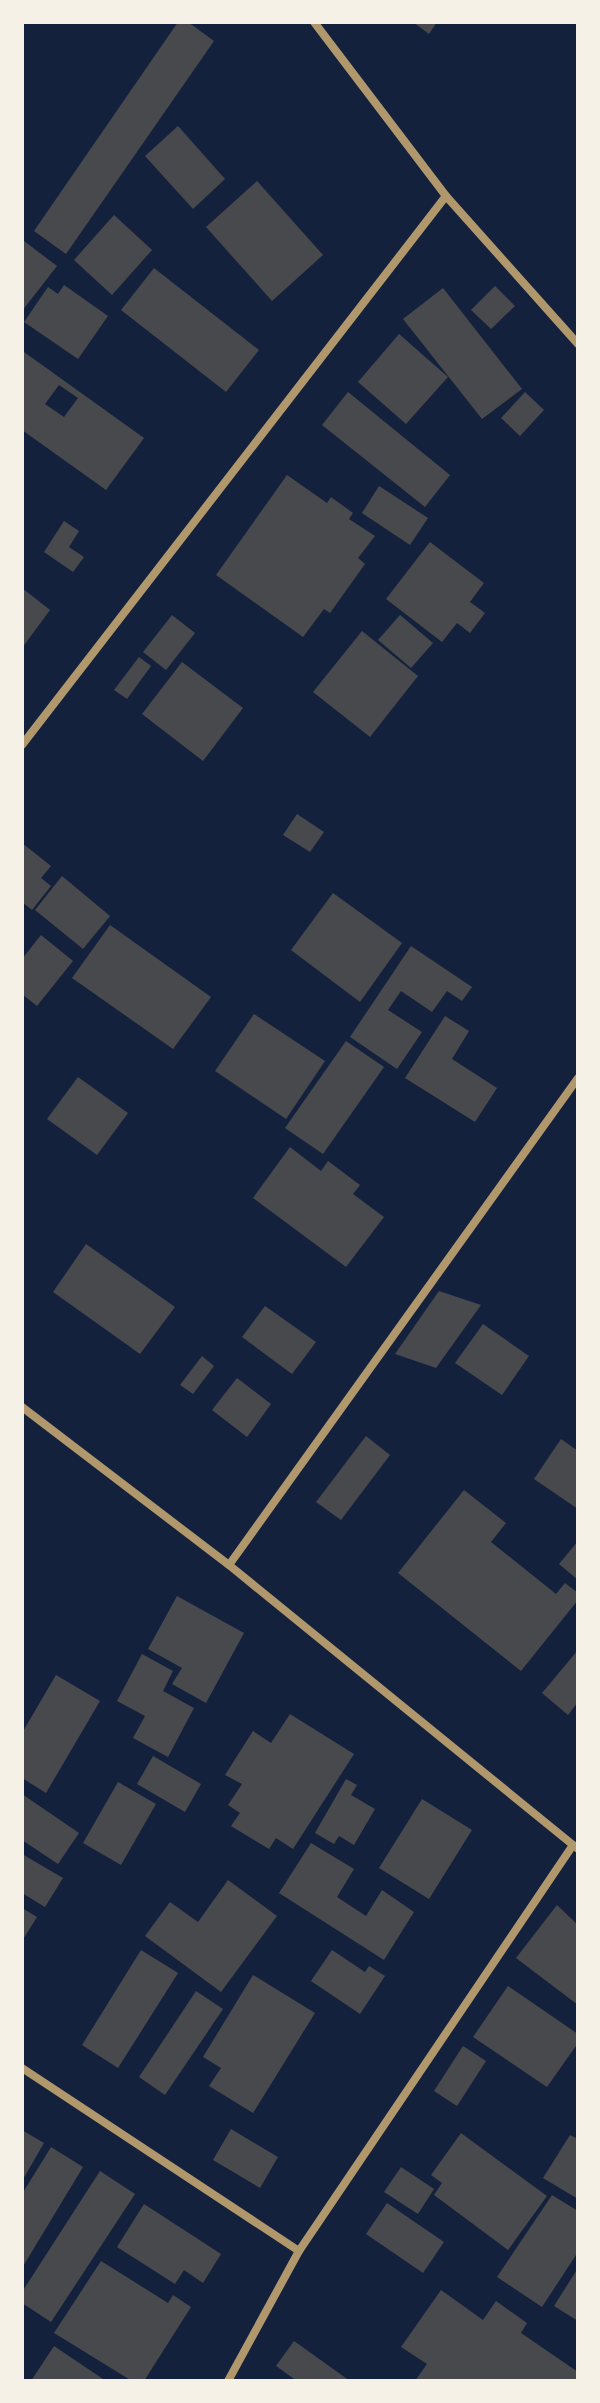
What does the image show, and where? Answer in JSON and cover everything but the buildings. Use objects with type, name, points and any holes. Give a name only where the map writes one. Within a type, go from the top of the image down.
[{"type":"street","points":[[314,22],[446,196],[578,344]]},
{"type":"street","points":[[22,745],[446,196]]},
{"type":"street","points":[[229,1565],[578,1078]]},
{"type":"street","points":[[22,1407],[229,1565],[576,1847],[299,2251],[228,2381]]},
{"type":"street","points":[[22,2068],[299,2251]]}]
